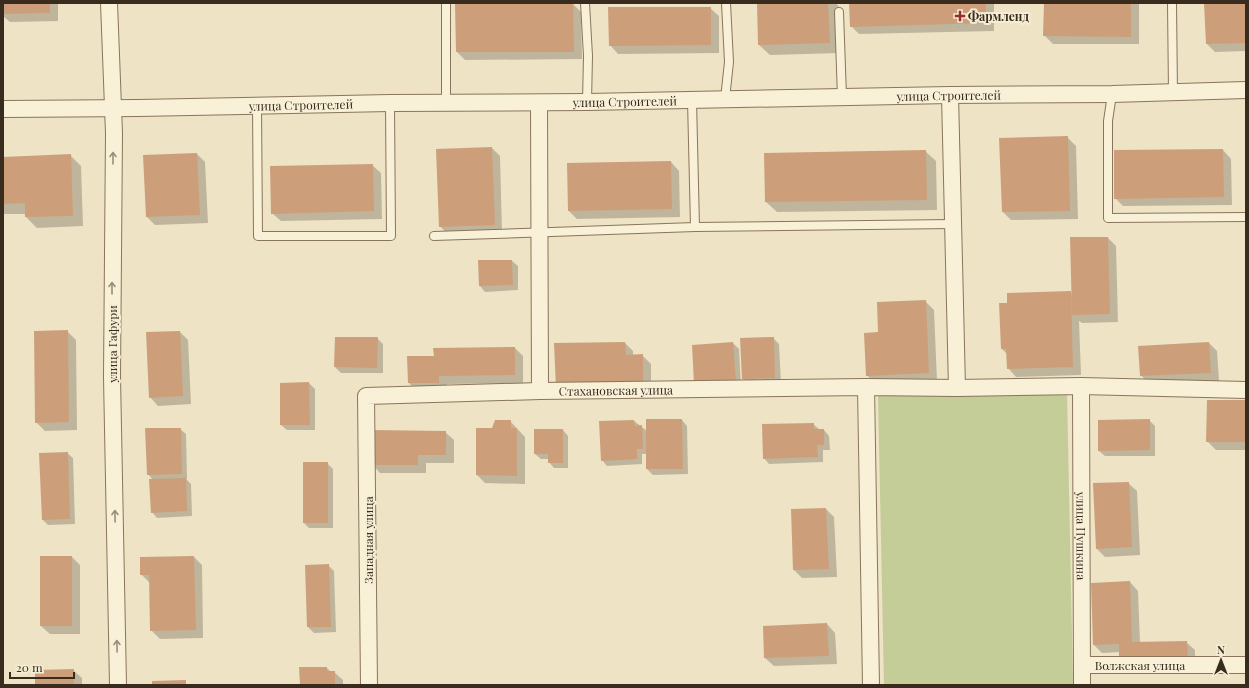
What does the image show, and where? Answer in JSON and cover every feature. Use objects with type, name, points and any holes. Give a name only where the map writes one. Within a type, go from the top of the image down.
[{"type":"street","name":"улица Гафури","points":[[109,3],[114,133],[112,377],[118,685]]},
{"type":"street","name":"улица Строителей","points":[[3,109],[390,103],[539,103],[950,95],[1173,93],[1246,90]]},
{"type":"street","points":[[950,95],[957,388]]},
{"type":"street","points":[[539,103],[540,391]]},
{"type":"street","name":"Стахановская улица","points":[[366,396],[540,391],[866,387],[957,388],[1081,386],[1246,390]]},
{"type":"street","name":"улица Пушкина","points":[[1081,386],[1082,685]]},
{"type":"street","points":[[866,387],[871,685]]},
{"type":"street","name":"Западная улица","points":[[366,396],[369,685]]},
{"type":"street","name":"Волжская улица","points":[[1082,665],[1246,665]]},
{"type":"lane","points":[[446,3],[446,103]]},
{"type":"lane","points":[[585,3],[588,56],[587,102]]},
{"type":"lane","points":[[725,99],[729,62],[726,3]]},
{"type":"lane","points":[[1172,3],[1173,93]]},
{"type":"lane","points":[[839,12],[842,97]]},
{"type":"lane","points":[[1112,94],[1108,121],[1108,218],[1246,217]]},
{"type":"lane","points":[[692,100],[695,227]]},
{"type":"lane","points":[[257,105],[258,236],[391,236],[390,103]]},
{"type":"lane","points":[[434,236],[695,227],[953,224]]},
{"type":"green space","points":[[1067,393],[1073,685],[884,685],[878,395]]},
{"type":"building","points":[[3,3],[50,3],[50,13],[3,14]]},
{"type":"building","points":[[573,3],[574,52],[456,52],[455,4]]},
{"type":"building","points":[[757,3],[828,3],[830,43],[758,45]]},
{"type":"building","points":[[849,3],[986,3],[986,23],[850,27]]},
{"type":"building","points":[[1044,3],[1131,3],[1131,37],[1043,36]]},
{"type":"building","points":[[1204,3],[1246,3],[1246,43],[1206,44]]},
{"type":"building","points":[[608,7],[711,7],[711,45],[609,46]]},
{"type":"building","points":[[1068,136],[1070,211],[1002,212],[999,138]]},
{"type":"building","points":[[492,147],[495,225],[439,227],[436,149]]},
{"type":"building","points":[[1223,149],[1224,197],[1114,199],[1114,150]]},
{"type":"building","points":[[926,150],[927,200],[765,202],[764,153]]},
{"type":"building","points":[[197,153],[200,215],[146,217],[143,155]]},
{"type":"building","points":[[71,154],[73,216],[25,217],[25,203],[3,204],[3,157]]},
{"type":"building","points":[[671,161],[672,209],[568,211],[567,163]]},
{"type":"building","points":[[373,164],[374,211],[271,214],[270,166]]},
{"type":"building","points":[[1070,237],[1108,237],[1110,314],[1072,315]]},
{"type":"building","points":[[478,260],[512,260],[513,285],[479,286]]},
{"type":"building","points":[[1071,291],[1073,367],[1007,369],[1006,349],[1001,349],[999,303],[1007,303],[1007,293]]},
{"type":"building","points":[[926,300],[929,373],[866,376],[864,333],[878,332],[877,302]]},
{"type":"building","points":[[68,330],[69,422],[35,423],[34,331]]},
{"type":"building","points":[[180,331],[183,396],[149,398],[146,332]]},
{"type":"building","points":[[335,337],[378,337],[377,368],[334,367]]},
{"type":"building","points":[[774,337],[775,378],[742,379],[740,338]]},
{"type":"building","points":[[625,342],[626,355],[643,354],[643,386],[556,388],[554,343]]},
{"type":"building","points":[[733,342],[736,382],[694,384],[692,345]]},
{"type":"building","points":[[1209,342],[1211,373],[1140,376],[1138,346]]},
{"type":"building","points":[[515,347],[515,375],[439,376],[439,383],[408,383],[407,356],[434,356],[433,348]]},
{"type":"building","points":[[309,382],[310,425],[280,425],[280,383]]},
{"type":"building","points":[[1207,400],[1246,400],[1246,442],[1206,442]]},
{"type":"building","points":[[646,419],[682,419],[683,469],[646,469]]},
{"type":"building","points":[[1150,419],[1150,450],[1098,451],[1098,420]]},
{"type":"building","points":[[495,420],[511,420],[511,428],[517,428],[517,476],[476,475],[476,428],[492,428]]},
{"type":"building","points":[[634,420],[635,426],[642,425],[643,449],[637,449],[637,459],[601,461],[599,421]]},
{"type":"building","points":[[814,423],[814,429],[824,429],[824,445],[817,445],[818,457],[763,459],[762,424]]},
{"type":"building","points":[[145,428],[181,428],[182,474],[147,475]]},
{"type":"building","points":[[534,429],[563,429],[563,463],[548,463],[548,454],[534,454]]},
{"type":"building","points":[[371,430],[446,431],[446,455],[418,455],[418,465],[371,465]]},
{"type":"building","points":[[68,452],[70,519],[42,520],[39,453]]},
{"type":"building","points":[[303,462],[328,462],[328,523],[303,523]]},
{"type":"building","points":[[186,478],[187,511],[151,513],[149,479]]},
{"type":"building","points":[[1129,482],[1132,547],[1096,549],[1093,483]]},
{"type":"building","points":[[826,508],[829,569],[793,570],[791,509]]},
{"type":"building","points":[[40,556],[72,556],[72,626],[40,626]]},
{"type":"building","points":[[194,556],[196,630],[150,631],[149,575],[140,575],[140,557]]},
{"type":"building","points":[[329,564],[331,627],[307,627],[305,565]]},
{"type":"building","points":[[1130,581],[1132,642],[1187,641],[1188,660],[1119,662],[1119,644],[1093,645],[1091,583]]},
{"type":"building","points":[[827,623],[829,656],[764,658],[763,626]]},
{"type":"building","points":[[299,667],[327,667],[327,671],[335,671],[335,685],[300,685]]},
{"type":"building","points":[[74,669],[74,685],[35,685],[35,670]]},
{"type":"building","points":[[186,680],[186,685],[152,685],[152,681]]},
{"type":"place","name":"Фармленд","points":[[960,16]]}]
